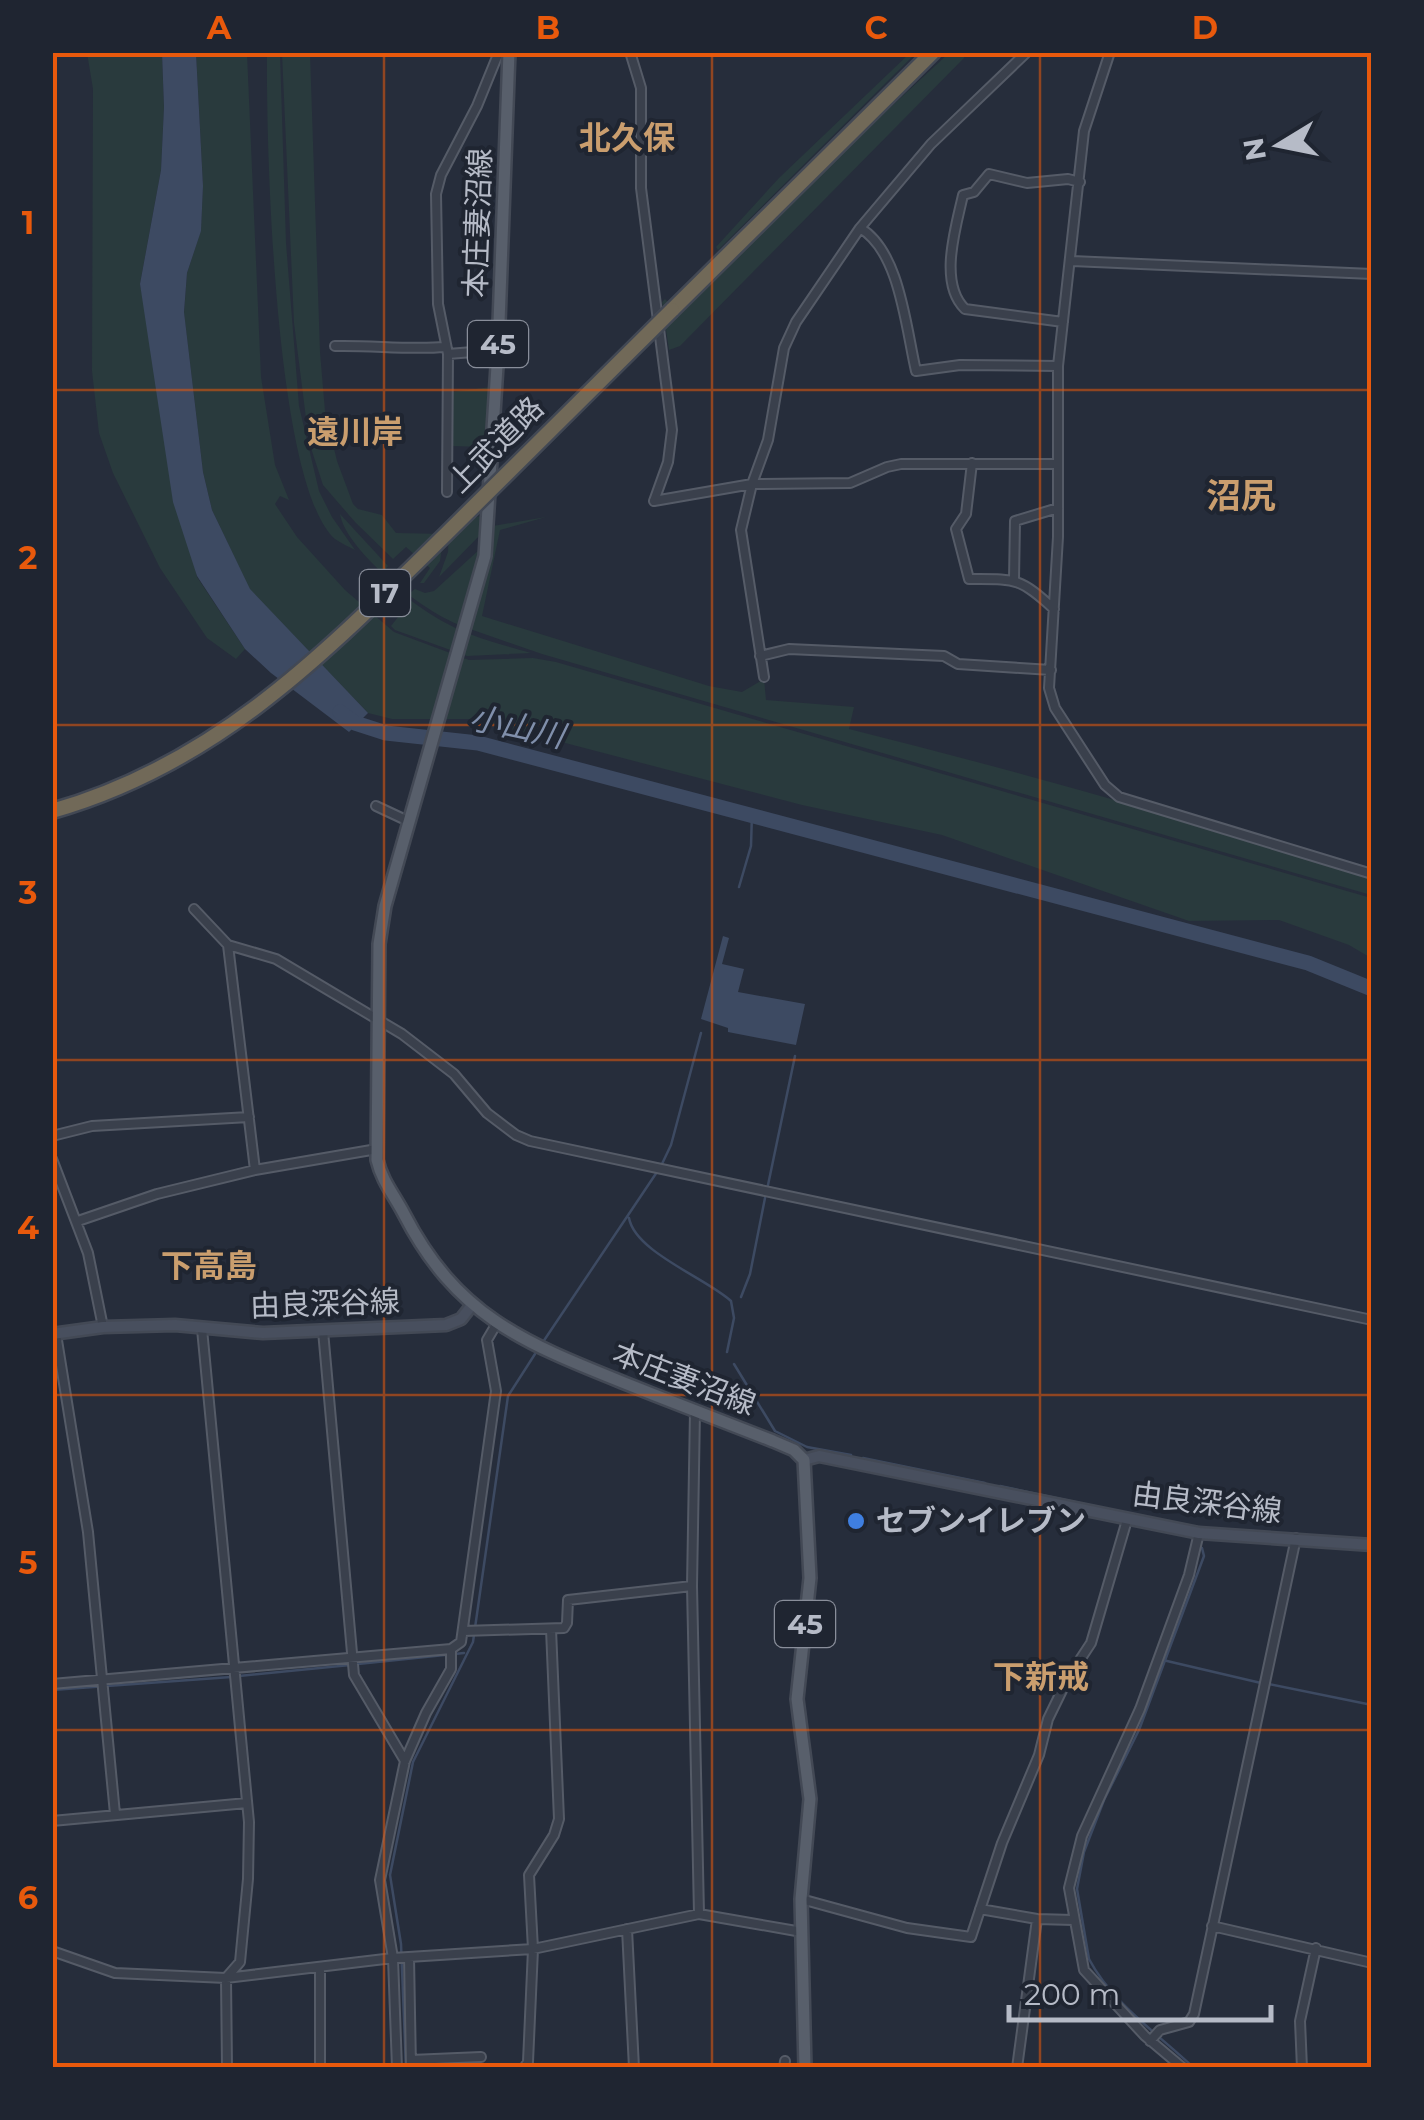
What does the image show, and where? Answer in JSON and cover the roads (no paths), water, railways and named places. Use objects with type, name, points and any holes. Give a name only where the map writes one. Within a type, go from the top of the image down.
[{"type":"highway","name":"上武道路","points":[[52,811],[132,784],[188,755],[284,688],[373,606],[933,52]]},
{"type":"main road","name":"本庄妻沼線","points":[[509,52],[488,539],[465,632],[390,885],[379,944],[377,1149],[385,1184],[421,1245],[444,1278],[496,1323],[546,1352],[773,1440],[804,1460]]},
{"type":"main road","name":"由良深谷線","points":[[54,1334],[104,1327],[176,1325],[242,1333],[446,1325],[460,1319],[472,1305]]},
{"type":"main road","name":"由良深谷線","points":[[804,1460],[819,1456],[1199,1533],[1372,1545]]},
{"type":"main road","name":"45","points":[[804,1460],[810,1578],[796,1699],[810,1799],[801,1899],[805,2068]]},
{"type":"street","points":[[447,492],[446,351],[438,304],[436,194],[441,175],[477,106],[499,52]]},
{"type":"street","points":[[630,52],[640,88],[641,188],[672,430],[666,471],[654,501],[752,484],[850,483],[887,466],[1058,464]]},
{"type":"street","points":[[764,677],[741,530],[768,440],[784,348],[796,322],[860,228],[932,144],[1027,52]]},
{"type":"street","points":[[1110,52],[1084,131],[1058,366],[1058,508],[1050,695],[1113,793],[1131,802],[1372,874]]},
{"type":"street","points":[[1063,322],[966,309],[956,300],[952,276],[954,240],[964,195],[974,192],[990,174],[1027,183],[1068,179],[1080,182]]},
{"type":"street","points":[[860,228],[877,240],[890,260],[916,371],[960,365],[1058,366]]},
{"type":"street","points":[[1072,260],[1372,274]]},
{"type":"street","points":[[335,346],[498,350]]},
{"type":"street","points":[[972,463],[966,514],[956,529],[969,579],[1025,582],[1054,608]]},
{"type":"street","points":[[1014,579],[1015,520],[1058,508]]},
{"type":"street","points":[[760,656],[790,649],[944,656],[958,664],[1051,670]]},
{"type":"street","points":[[376,806],[409,817]]},
{"type":"street","points":[[194,908],[228,946],[276,959],[422,1048],[454,1074],[488,1114],[516,1135],[1372,1320]]},
{"type":"street","points":[[228,946],[255,1170]]},
{"type":"street","points":[[52,1136],[92,1126],[249,1117]]},
{"type":"street","points":[[78,1221],[157,1194],[255,1170],[377,1149]]},
{"type":"street","points":[[52,1159],[78,1221],[104,1327]]},
{"type":"street","points":[[52,1684],[452,1649],[460,1645],[496,1391],[487,1340],[496,1323]]},
{"type":"street","points":[[202,1329],[247,1803],[248,1878],[240,1962],[226,1978],[226,2068]]},
{"type":"street","points":[[322,1331],[354,1670],[405,1762]]},
{"type":"street","points":[[54,1334],[88,1532],[114,1814]]},
{"type":"street","points":[[694,1411],[692,1586],[699,1914]]},
{"type":"street","points":[[801,1899],[907,1928],[971,1938],[1039,1754],[1048,1719],[1091,1643],[1127,1520]]},
{"type":"street","points":[[1183,2068],[1150,2041],[1084,1970],[1070,1888],[1079,1845],[1140,1709],[1189,1575],[1199,1533]]},
{"type":"street","points":[[1150,2041],[1160,2030],[1192,2019],[1296,1538]]},
{"type":"street","points":[[463,1632],[564,1628],[568,1600],[692,1586]]},
{"type":"street","points":[[524,2068],[528,2062],[533,1948],[529,1875],[560,1818],[551,1629]]},
{"type":"street","points":[[397,2068],[393,1958],[380,1880],[405,1762],[426,1713],[451,1670],[452,1649]]},
{"type":"street","points":[[52,1821],[247,1803]]},
{"type":"street","points":[[980,1909],[1038,1919],[1073,1920]]},
{"type":"street","points":[[52,1950],[115,1972],[226,1978],[393,1958],[533,1948],[699,1914],[802,1932]]},
{"type":"street","points":[[1016,2068],[1038,1919]]},
{"type":"street","points":[[1212,1926],[1372,1963]]},
{"type":"street","points":[[627,1929],[634,2068]]},
{"type":"street","points":[[1302,2068],[1300,2021],[1316,1948]]},
{"type":"street","points":[[409,1957],[411,2064],[481,2057]]},
{"type":"street","points":[[320,1967],[320,2068]]},
{"type":"water","points":[[162,53],[196,53],[203,186],[201,231],[187,273],[184,312],[203,472],[212,510],[250,589],[368,713],[349,732],[245,649],[197,576],[173,502],[140,284],[161,170]]},
{"type":"water","points":[[723,936],[729,938],[722,964],[744,969],[738,992],[805,1004],[796,1045],[728,1032],[728,1028],[701,1019]]},
{"type":"waterway","name":"小山川","points":[[340,712],[355,723],[386,733],[478,743],[1308,963],[1372,989]]},
{"type":"waterway","points":[[739,887],[751,846],[752,813]]},
{"type":"waterway","points":[[543,1342],[661,1166],[671,1145],[701,1033]]},
{"type":"waterway","points":[[768,1185],[795,1056]]},
{"type":"waterway","points":[[741,1297],[750,1274],[765,1198]]},
{"type":"waterway","points":[[629,1218],[634,1230],[657,1253],[731,1301],[734,1318],[727,1352]]},
{"type":"waterway","points":[[406,2068],[401,1944],[390,1875],[413,1762],[473,1642],[508,1396],[535,1354]]},
{"type":"waterway","points":[[734,1364],[775,1431],[807,1447],[851,1455]]},
{"type":"waterway","points":[[863,1458],[985,1483]]},
{"type":"waterway","points":[[1000,1486],[1122,1512]]},
{"type":"waterway","points":[[1136,1515],[1190,1526]]},
{"type":"waterway","points":[[1194,2068],[1123,2004],[1099,1975],[1089,1959],[1077,1889],[1084,1852],[1104,1800],[1139,1730],[1204,1556],[1202,1548]]},
{"type":"waterway","points":[[358,1664],[464,1653]]},
{"type":"waterway","points":[[1167,1661],[1261,1683]]},
{"type":"waterway","points":[[239,1676],[350,1665]]},
{"type":"waterway","points":[[52,1690],[231,1677]]},
{"type":"waterway","points":[[1269,1684],[1372,1705]]},
{"type":"place","name":"セブンイレブン","points":[[856,1521]]},
{"type":"district","name":"北久保","points":[[627,138]]},
{"type":"district","name":"遠川岸","points":[[355,432]]},
{"type":"district","name":"沼尻","points":[[1241,496]]},
{"type":"district","name":"下高島","points":[[209,1266]]},
{"type":"district","name":"下新戒","points":[[1041,1677]]}]
